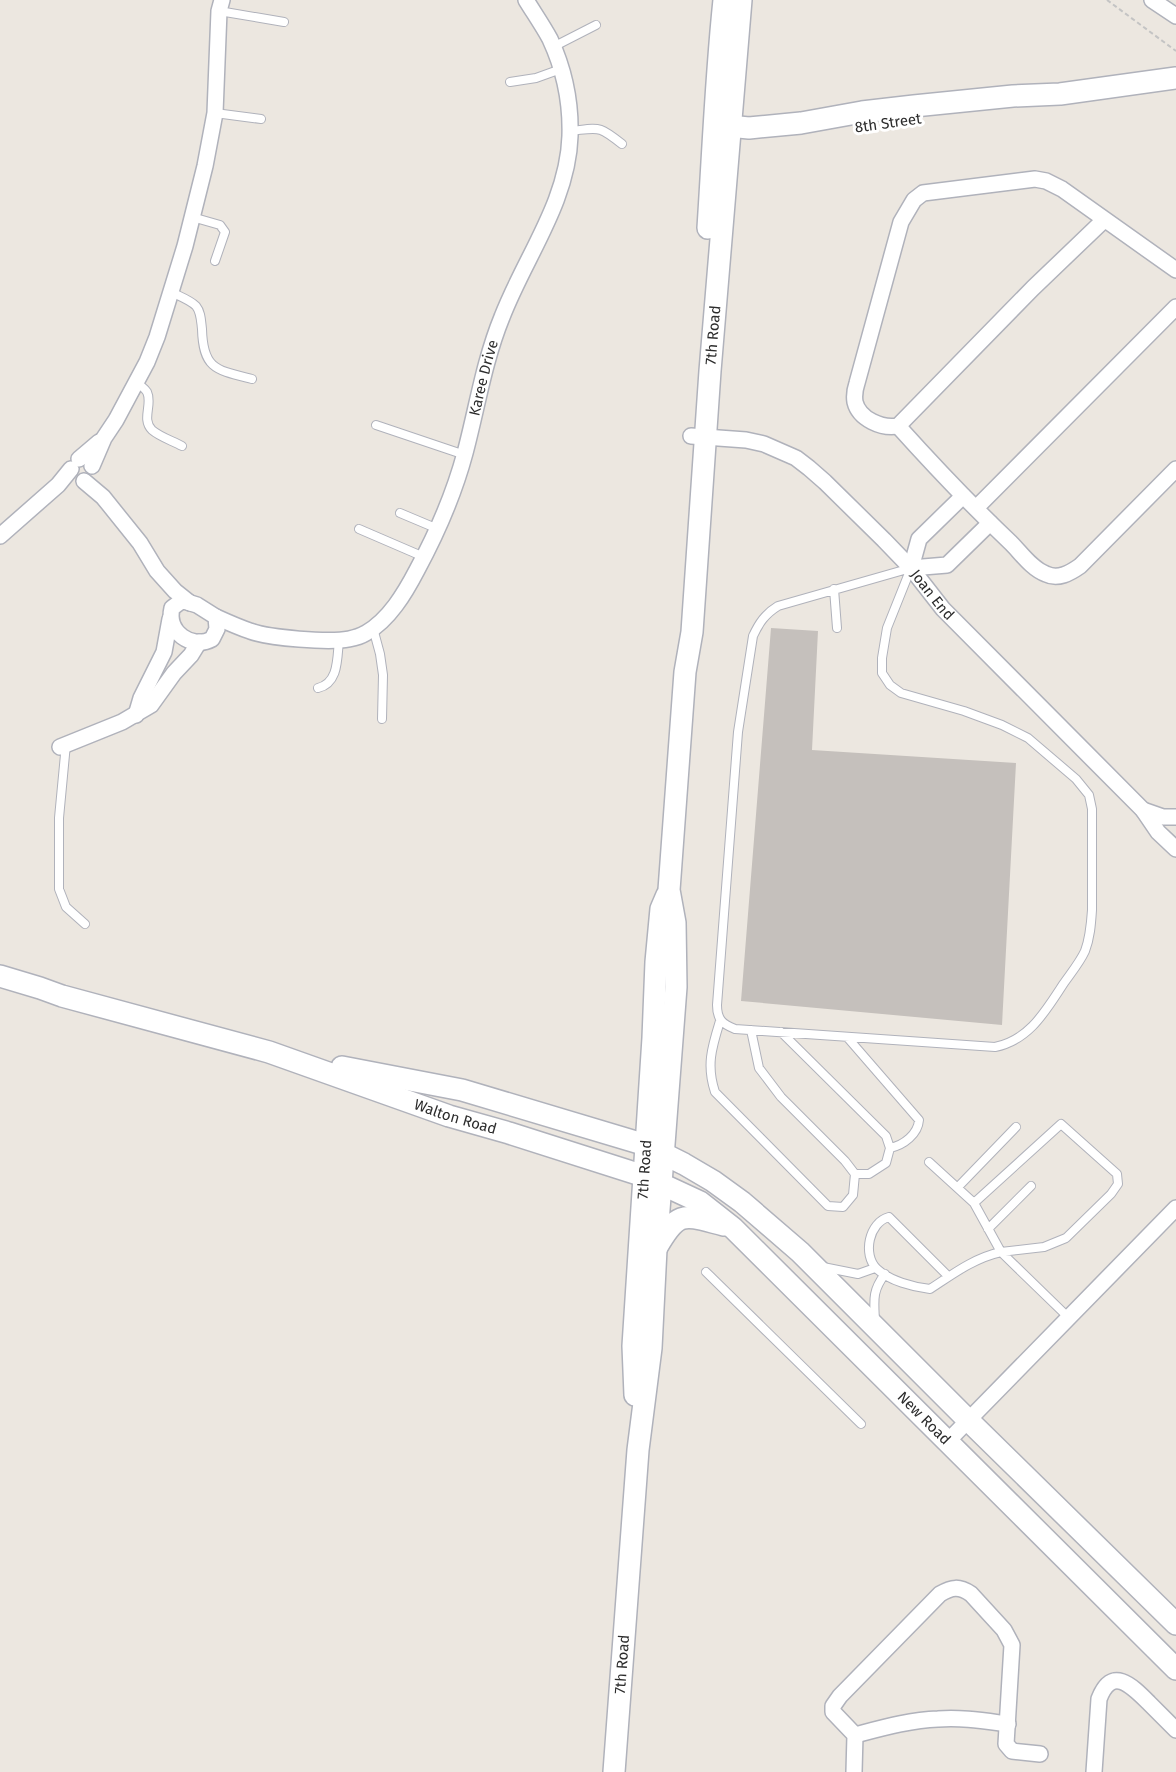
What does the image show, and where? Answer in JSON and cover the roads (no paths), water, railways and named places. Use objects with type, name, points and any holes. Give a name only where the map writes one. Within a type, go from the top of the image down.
[{"type":"main road","name":"7th Road","points":[[722,135],[718,57],[724,0]]},
{"type":"main road","name":"7th Road","points":[[638,1450],[633,1346],[654,1149],[659,928],[661,909],[669,890],[685,672],[692,632],[698,437],[722,135],[741,0]]},
{"type":"main road","name":"8th Street","points":[[722,135],[749,128],[801,123],[914,105],[1060,94],[1176,78]]},
{"type":"main road","name":"Walton Road","points":[[0,976],[57,995]]},
{"type":"main road","name":"Walton Road","points":[[0,987],[57,995],[140,1014],[269,1052],[449,1116],[509,1133],[652,1180]]},
{"type":"main road","name":"Walton Road","points":[[269,1052],[462,1090],[654,1149]]},
{"type":"main road","name":"New Road","points":[[654,1149],[698,1172],[742,1202],[772,1227],[1176,1624]]},
{"type":"main road","name":"7th Road","points":[[615,1772],[638,1450],[651,1348],[656,1249],[652,1180]]},
{"type":"main road","name":"New Road","points":[[652,1180],[700,1202],[733,1228],[1176,1669]]},
{"type":"main road","points":[[656,1249],[668,1228],[681,1218],[694,1218],[733,1228]]},
{"type":"main road","points":[[968,1420],[970,1441],[975,1450],[1065,1539],[1084,1562],[1101,1595]]},
{"type":"street","name":"Karee Drive","points":[[215,634],[251,632],[286,637],[339,640],[365,634],[381,623],[396,604],[424,558],[453,495],[487,362],[502,316],[549,217],[564,178],[568,158],[569,107],[561,69],[553,47],[526,0]]},
{"type":"street","points":[[1152,0],[1176,16]]},
{"type":"street","points":[[0,536],[58,485],[83,471],[116,420],[157,337],[205,166],[215,113],[221,5]]},
{"type":"street","points":[[1104,220],[1033,288],[898,426],[885,426],[863,415],[855,403],[855,392],[901,222],[914,200],[923,193],[1035,179],[1046,181],[1062,189],[1176,270]]},
{"type":"street","points":[[976,508],[1176,307]]},
{"type":"street","points":[[898,426],[963,496],[1046,575],[1058,576],[1069,573],[1080,566],[1176,469]]},
{"type":"street","name":"Joan End","points":[[698,437],[746,440],[764,444],[796,458],[825,482],[910,568],[943,609],[1143,810],[1158,832],[1176,849]]},
{"type":"street","points":[[83,471],[140,543],[157,571],[175,591],[190,603]]},
{"type":"street","points":[[963,496],[919,539],[910,568],[947,565],[990,523]]},
{"type":"street","points":[[136,714],[141,698],[164,652],[171,614],[180,602],[198,605],[216,617],[217,623],[215,634],[208,641],[199,642],[179,634],[174,629],[171,614],[157,571]]},
{"type":"street","name":"Karee Drive","points":[[216,617],[251,632]]},
{"type":"street","points":[[63,746],[136,714],[151,705],[199,642]]},
{"type":"street","points":[[159,665],[174,673]]},
{"type":"street","points":[[1143,810],[1163,817],[1176,817]]},
{"type":"street","points":[[947,1442],[1176,1208]]},
{"type":"street","points":[[854,1772],[855,1735],[833,1712],[833,1706],[940,1594],[953,1588],[971,1594],[1009,1637],[1012,1654],[1006,1744],[1010,1749],[1040,1754]]},
{"type":"street","points":[[1094,1772],[1100,1699],[1109,1683],[1116,1680],[1126,1683],[1176,1730]]},
{"type":"street","points":[[855,1735],[939,1718],[1008,1724]]},
{"type":"lane","points":[[221,5],[284,22]]},
{"type":"lane","points":[[553,47],[596,26]]},
{"type":"lane","points":[[510,82],[536,78],[561,69]]},
{"type":"lane","points":[[215,113],[261,119]]},
{"type":"lane","points":[[570,131],[602,129],[622,144]]},
{"type":"lane","points":[[192,217],[220,225],[223,228],[225,232],[215,261]]},
{"type":"lane","points":[[171,292],[194,304],[199,310],[203,349],[209,361],[222,372],[252,379]]},
{"type":"lane","points":[[136,383],[148,395],[147,421],[149,427],[182,446]]},
{"type":"lane","points":[[376,425],[465,455]]},
{"type":"lane","points":[[400,513],[438,529]]},
{"type":"lane","points":[[359,529],[424,558]]},
{"type":"lane","points":[[910,568],[887,628],[882,674],[890,685],[901,693],[974,714],[1028,738],[1076,778],[1089,795],[1092,809],[1091,927],[1084,953],[1041,1018],[1022,1036],[1006,1045],[995,1047],[847,1037],[735,1029],[726,1026],[720,1021],[717,1005],[738,732],[753,636],[767,613],[778,606],[910,568]]},
{"type":"lane","points":[[834,589],[837,628]]},
{"type":"lane","points":[[373,628],[383,675],[382,719]]},
{"type":"lane","points":[[318,688],[326,686],[333,676],[339,640]]},
{"type":"lane","points":[[63,746],[58,818],[59,889],[66,907],[85,924]]},
{"type":"lane","points":[[104,1016],[140,1014]]},
{"type":"lane","points":[[720,1021],[711,1050],[711,1079],[715,1092],[828,1206],[843,1207],[853,1195],[855,1174],[781,1097],[759,1068],[751,1030]]},
{"type":"lane","points":[[781,1032],[886,1136],[890,1148],[886,1163],[869,1174],[855,1174]]},
{"type":"lane","points":[[847,1037],[919,1120],[918,1128],[911,1136],[899,1146],[890,1148]]},
{"type":"lane","points":[[948,1276],[889,1216],[874,1227],[870,1234],[869,1246],[875,1268],[909,1285],[930,1289],[984,1256],[1044,1247],[1066,1238],[1111,1194],[1118,1184],[1117,1174],[1061,1124],[974,1203]]},
{"type":"lane","points":[[958,1186],[1016,1127]]},
{"type":"lane","points":[[929,1161],[974,1203],[1001,1252],[1069,1318]]},
{"type":"lane","points":[[988,1229],[1030,1186]]},
{"type":"lane","points":[[810,1262],[828,1269],[858,1274],[875,1268]]},
{"type":"lane","points":[[706,1272],[861,1424]]},
{"type":"lane","points":[[876,1328],[874,1294],[877,1284],[885,1274]]}]
